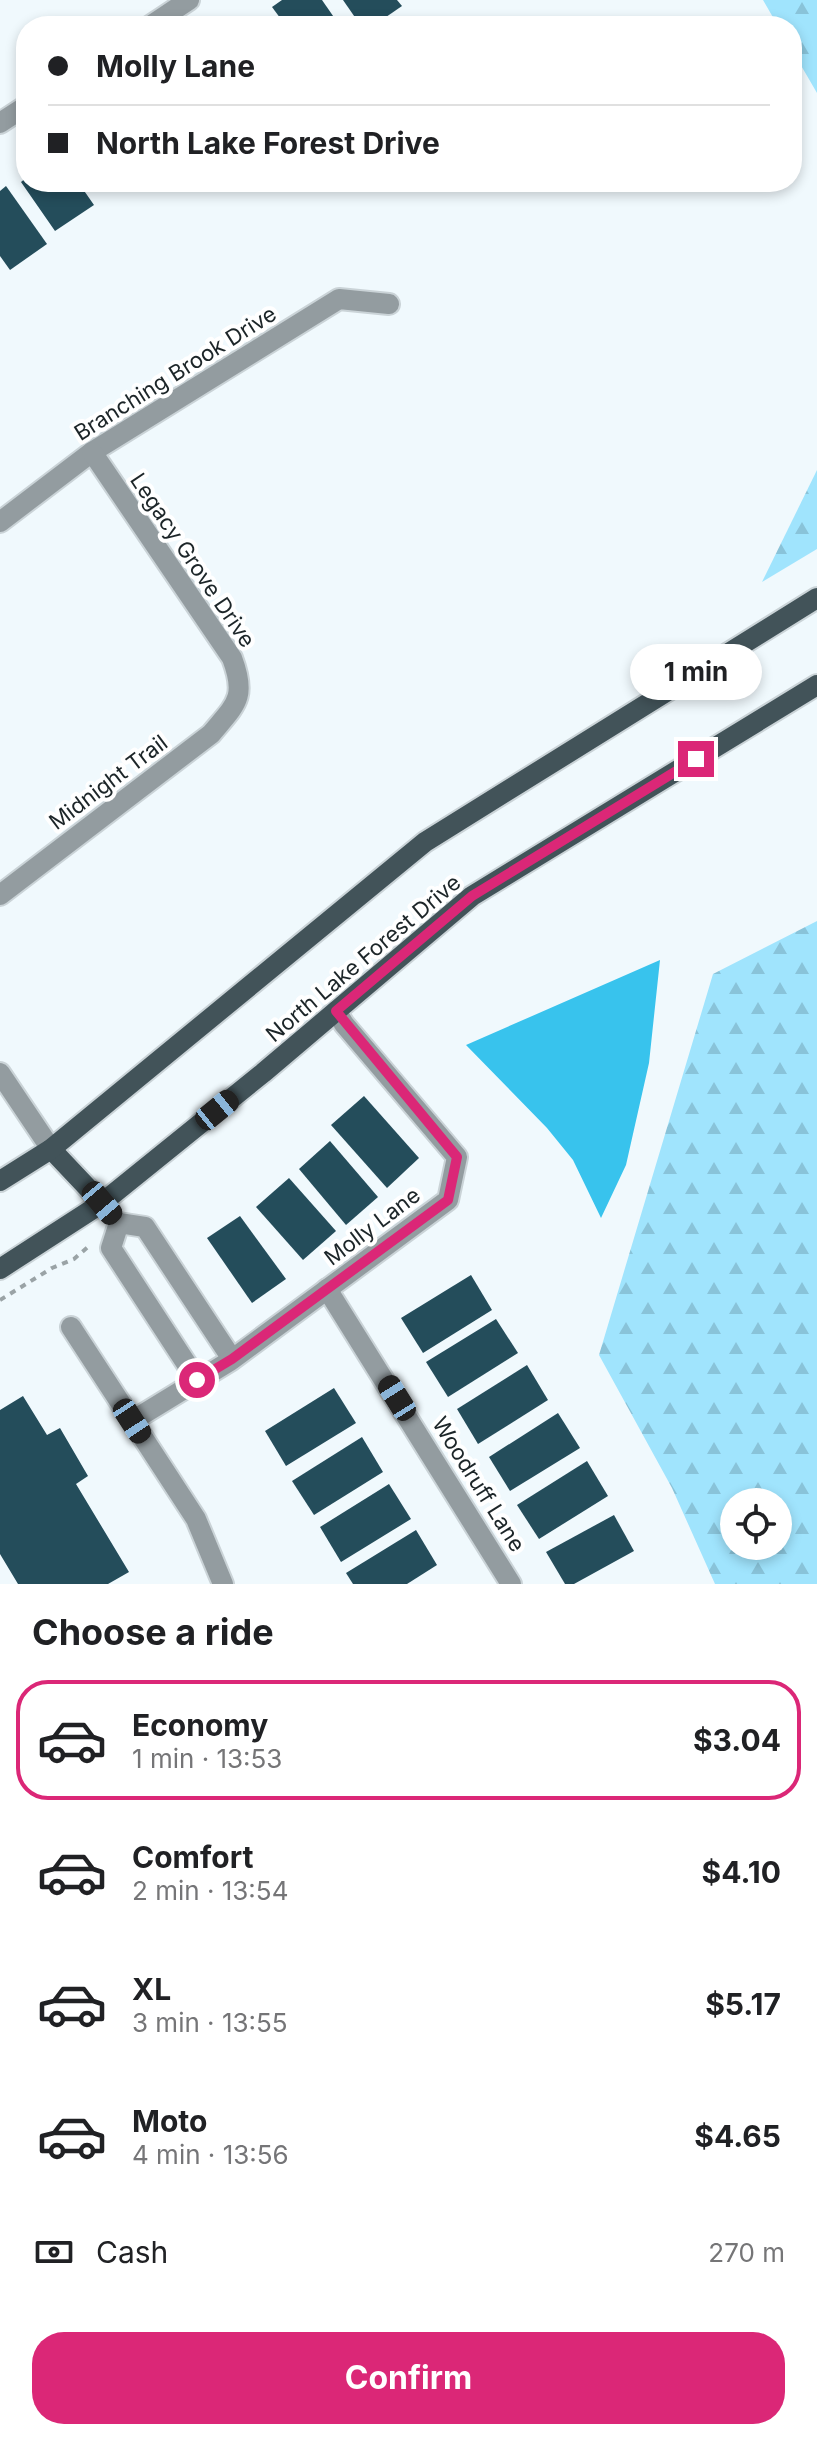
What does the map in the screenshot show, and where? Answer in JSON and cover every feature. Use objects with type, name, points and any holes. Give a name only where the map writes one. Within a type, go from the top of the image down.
[{"type":"main road","points":[[0,1181],[51,1149],[425,842],[817,598]]},
{"type":"main road","name":"North Lake Forest Drive","points":[[0,1269],[102,1203],[472,896],[817,685]]},
{"type":"main road","points":[[51,1149],[102,1203]]},
{"type":"street","points":[[165,16],[188,0]]},
{"type":"street","name":"Branching Brook Drive","points":[[0,522],[92,452],[339,299],[389,304]]},
{"type":"street","name":"Legacy Grove Drive","points":[[92,452],[232,658],[240,681],[239,701]]},
{"type":"street","name":"Midnight Trail","points":[[0,895],[211,734],[239,701]]},
{"type":"street","name":"Molly Lane","points":[[132,1421],[232,1359],[448,1200],[457,1157],[336,1011]]},
{"type":"street","points":[[0,1073],[51,1149]]},
{"type":"street","points":[[102,1203],[119,1223],[145,1227],[232,1359]]},
{"type":"street","points":[[119,1223],[111,1248],[197,1380]]},
{"type":"street","name":"Woodruff Lane","points":[[327,1289],[511,1584]]},
{"type":"street","points":[[71,1327],[196,1519],[223,1584]]},
{"type":"path","points":[[0,1300],[52,1268],[74,1259],[119,1223]]},
{"type":"green space","points":[[763,0],[817,0],[817,93],[802,67],[802,16],[772,16]]},
{"type":"green space","points":[[817,470],[817,549],[762,582]]},
{"type":"green space","points":[[817,921],[817,1584],[715,1584],[672,1488],[599,1355],[713,974]]},
{"type":"shaded area","points":[[660,960],[649,1063],[626,1165],[601,1218],[573,1160],[547,1128],[466,1045]]},
{"type":"building","points":[[282,0],[322,0],[333,16],[279,16],[272,7]]},
{"type":"building","points":[[343,0],[397,0],[402,6],[388,16],[354,16]]},
{"type":"building","points":[[6,186],[47,244],[10,270],[0,256],[0,191]]},
{"type":"building","points":[[28,192],[85,192],[94,205],[55,231]]},
{"type":"building","points":[[364,1096],[419,1158],[387,1188],[331,1125]]},
{"type":"building","points":[[330,1141],[378,1197],[346,1225],[299,1169]]},
{"type":"building","points":[[289,1178],[336,1231],[303,1260],[256,1207]]},
{"type":"building","points":[[240,1216],[286,1279],[252,1303],[207,1238]]},
{"type":"building","points":[[471,1275],[492,1310],[423,1353],[401,1318]]},
{"type":"building","points":[[496,1319],[518,1353],[448,1397],[426,1362]]},
{"type":"building","points":[[527,1365],[548,1400],[478,1444],[457,1409]]},
{"type":"building","points":[[334,1388],[356,1423],[286,1466],[265,1431]]},
{"type":"building","points":[[23,1396],[47,1435],[60,1428],[88,1476],[76,1484],[129,1572],[108,1584],[18,1584],[0,1554],[0,1410]]},
{"type":"building","points":[[558,1413],[580,1448],[510,1491],[489,1457]]},
{"type":"building","points":[[362,1437],[383,1472],[314,1515],[292,1481]]},
{"type":"building","points":[[587,1461],[608,1496],[539,1539],[517,1505]]},
{"type":"building","points":[[389,1484],[411,1519],[341,1562],[320,1527]]},
{"type":"building","points":[[614,1515],[634,1551],[574,1584],[565,1584],[546,1552]]},
{"type":"building","points":[[416,1530],[437,1565],[407,1584],[353,1584],[346,1573]]},
{"type":"route","points":[[197,1380],[232,1359],[448,1200],[457,1157],[336,1011],[472,896],[696,759]]}]
